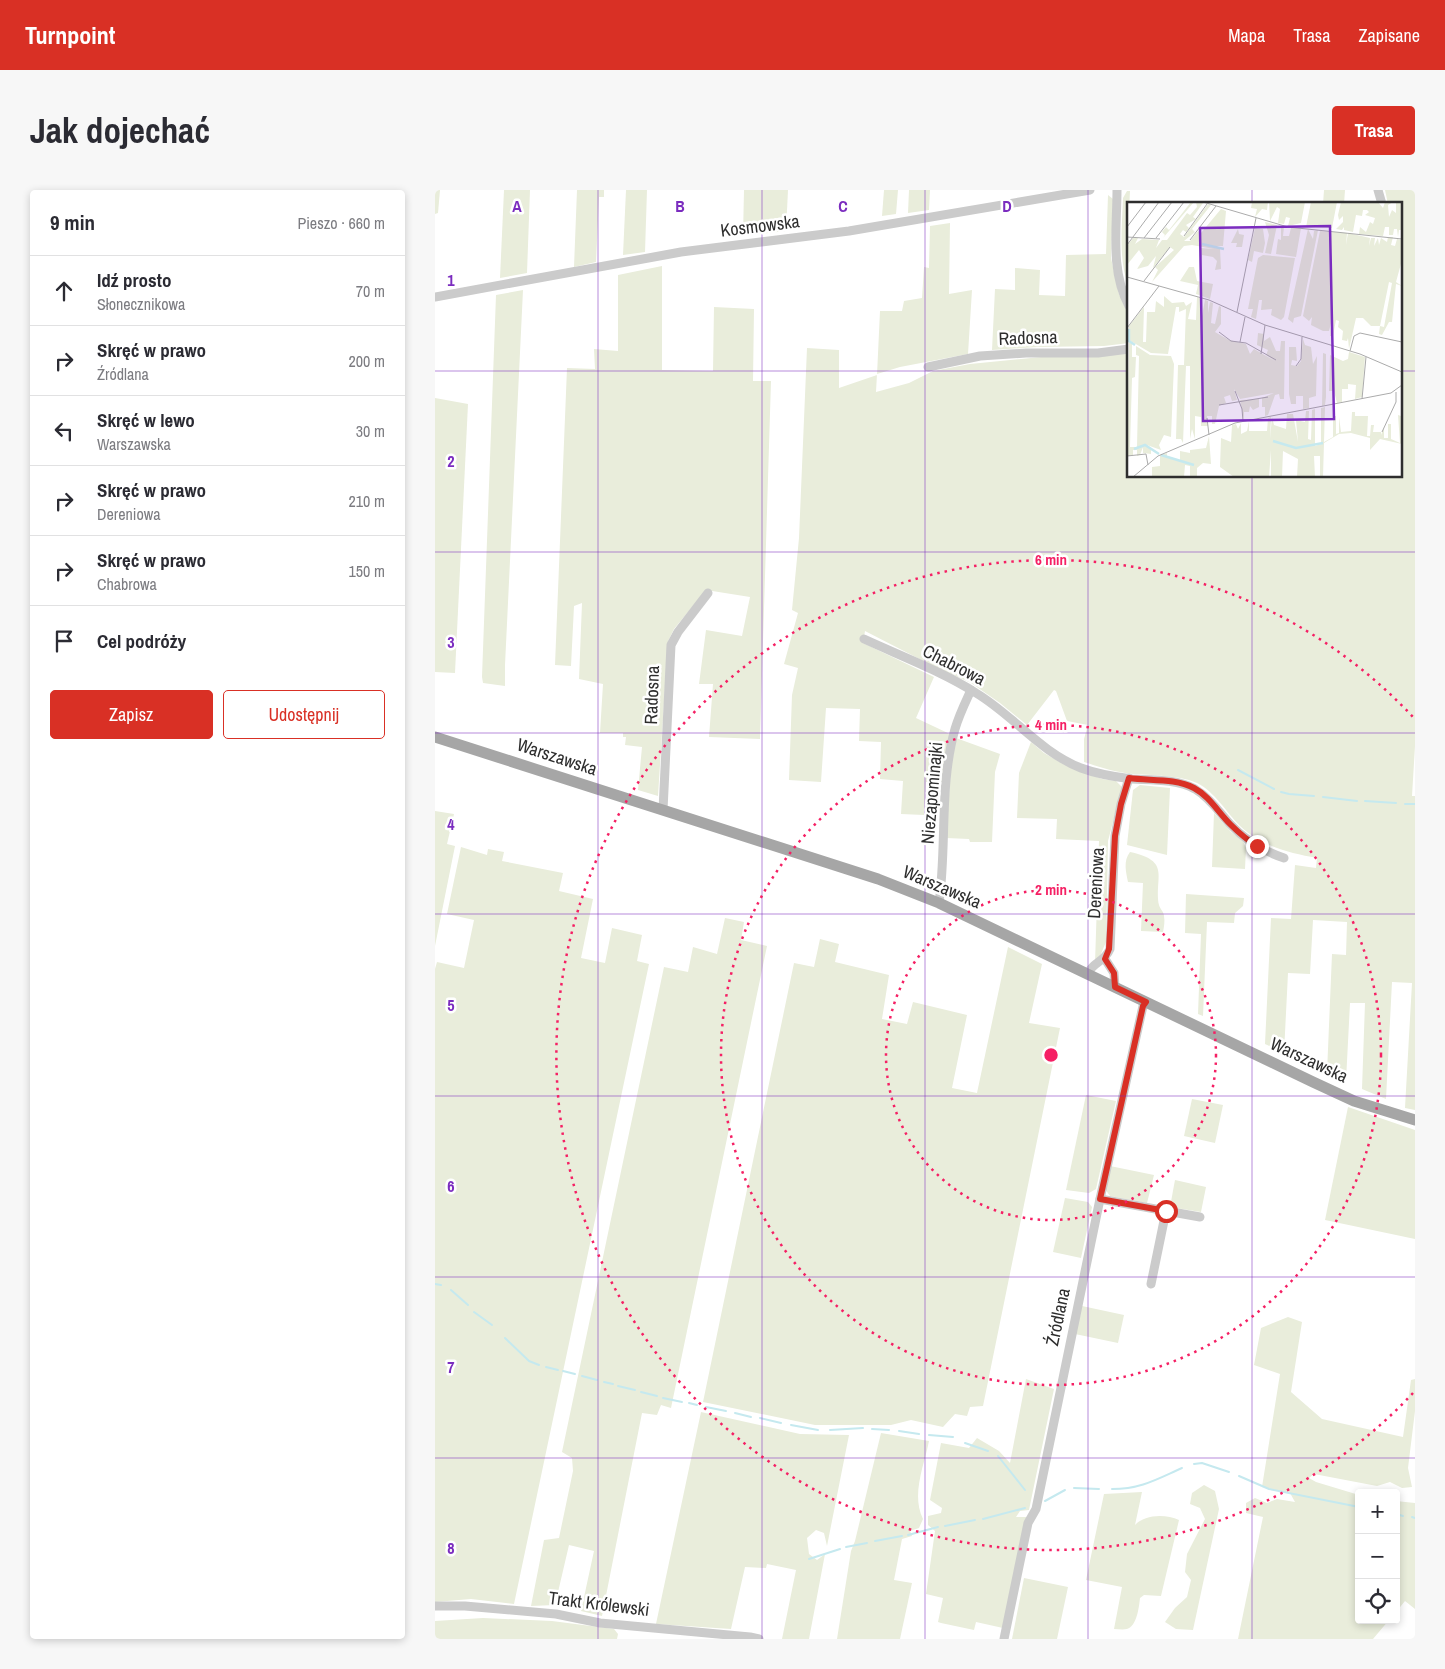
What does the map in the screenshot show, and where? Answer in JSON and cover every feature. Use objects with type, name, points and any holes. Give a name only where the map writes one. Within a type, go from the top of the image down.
[{"type":"main road","name":"Warszawska","points":[[435,737],[878,879],[939,903],[1354,1100],[1415,1120]]},
{"type":"street","name":"Kosmowska","points":[[435,297],[681,252],[849,231],[1090,190]]},
{"type":"street","points":[[1117,190],[1116,256],[1118,277],[1127,301]]},
{"type":"street","name":"Radosna","points":[[928,367],[980,356],[1026,353],[1098,353],[1127,349]]},
{"type":"street","name":"Radosna","points":[[663,810],[671,645],[678,632],[708,593]]},
{"type":"street","name":"Chabrowa","points":[[864,639],[961,683],[977,693],[1049,750],[1080,768],[1103,775],[1156,780],[1194,788],[1208,799],[1247,840],[1283,858]]},
{"type":"street","name":"Niezapominajki","points":[[939,903],[950,757],[955,729],[971,690]]},
{"type":"street","name":"Dereniowa","points":[[1105,959],[1109,949],[1115,836],[1121,804],[1129,778]]},
{"type":"street","points":[[1088,974],[1091,966],[1105,959],[1114,973],[1115,987]]},
{"type":"street","name":"Źródlana","points":[[1004,1639],[1028,1524],[1035,1509],[1100,1199],[1143,1006],[1146,1002]]},
{"type":"street","points":[[1100,1199],[1200,1217]]},
{"type":"street","points":[[1151,1284],[1166,1211]]},
{"type":"street","name":"Trakt Królewski","points":[[435,1606],[465,1606],[556,1614],[600,1623],[677,1629],[759,1639]]},
{"type":"green space","points":[[435,190],[440,190],[438,213],[435,214]]},
{"type":"green space","points":[[504,190],[530,190],[527,273],[500,278]]},
{"type":"green space","points":[[577,190],[604,190],[604,197],[599,197],[596,262],[574,267]]},
{"type":"green space","points":[[626,190],[647,190],[645,252],[623,255]]},
{"type":"green space","points":[[744,190],[788,190],[786,231],[743,236]]},
{"type":"green space","points":[[884,190],[898,190],[896,214],[882,216]]},
{"type":"green space","points":[[909,190],[930,190],[929,210],[908,213]]},
{"type":"green space","points":[[1324,190],[1345,190],[1344,202],[1323,202]]},
{"type":"green space","points":[[1385,190],[1415,190],[1415,746],[1412,796],[1415,796],[1415,1110],[1405,1108],[1412,983],[1392,982],[1386,1099],[1362,1089],[1365,1003],[1350,1003],[1346,1081],[1327,1073],[1332,954],[1346,955],[1347,922],[1313,920],[1310,974],[1288,973],[1284,1053],[1265,1044],[1271,918],[1291,919],[1295,865],[1316,868],[1317,858],[1276,848],[1257,839],[1240,826],[1215,797],[1197,783],[1171,777],[1120,772],[1084,762],[1084,739],[1088,725],[1067,721],[1056,691],[1054,690],[1027,725],[971,683],[865,631],[863,643],[934,677],[916,718],[952,735],[945,782],[926,782],[924,815],[901,814],[903,781],[880,779],[881,742],[859,741],[860,709],[826,708],[821,782],[789,780],[792,695],[798,668],[784,664],[798,613],[792,610],[799,538],[807,348],[839,350],[839,388],[877,375],[876,392],[909,383],[933,371],[970,364],[1041,357],[1104,356],[1127,353],[1127,478],[1403,478],[1403,202],[1388,202]]},
{"type":"green space","points":[[1127,191],[1130,191],[1129,202],[1127,202],[1127,281],[1123,266],[1121,244],[1123,198]]},
{"type":"green space","points":[[1108,195],[1113,199],[1111,258],[1119,294],[1127,312],[1127,343],[1104,346],[992,350],[995,289],[1015,290],[1015,268],[1040,270],[1039,295],[1065,296],[1066,255],[1106,254]]},
{"type":"green space","points":[[950,223],[949,294],[972,290],[968,354],[900,367],[877,374],[880,311],[902,311],[904,301],[922,298],[924,267],[929,268],[930,226]]},
{"type":"green space","points":[[662,266],[662,370],[713,371],[714,307],[754,309],[753,381],[771,381],[760,739],[709,737],[713,684],[699,684],[706,630],[742,636],[750,597],[706,590],[674,629],[668,641],[658,796],[638,790],[642,747],[625,745],[626,737],[623,737],[623,733],[600,733],[603,684],[579,679],[582,603],[574,606],[571,666],[555,665],[567,368],[595,369],[594,349],[618,351],[618,275]]},
{"type":"green space","points":[[523,290],[505,686],[483,683],[482,677],[496,295]]},
{"type":"green space","points":[[435,398],[468,404],[455,673],[435,672]]},
{"type":"green space","points":[[956,738],[1000,754],[995,772],[992,842],[970,842],[969,839],[946,838],[951,768]]},
{"type":"green space","points":[[1031,742],[1044,753],[1063,764],[1102,779],[1116,781],[1122,787],[1108,841],[1106,942],[1095,963],[1099,841],[1056,839],[1057,819],[1017,818],[1019,773]]},
{"type":"green space","points":[[1140,785],[1170,788],[1167,855],[1127,845],[1133,790]]},
{"type":"green space","points":[[435,811],[454,814],[447,844],[455,846],[435,946]]},
{"type":"green space","points":[[1214,813],[1231,832],[1243,841],[1246,848],[1245,869],[1212,867]]},
{"type":"green space","points":[[461,847],[487,855],[488,849],[504,852],[502,861],[563,873],[559,891],[593,899],[581,958],[605,963],[612,928],[642,935],[637,961],[649,964],[514,1604],[471,1599],[435,1602],[435,969],[437,962],[464,968],[474,920],[447,914]]},
{"type":"green space","points":[[1130,852],[1152,860],[1156,865],[1159,878],[1159,905],[1164,918],[1163,932],[1141,931],[1143,883],[1128,882],[1126,863]]},
{"type":"green space","points":[[1186,894],[1244,898],[1243,906],[1235,913],[1234,923],[1207,922],[1203,1016],[1198,1014],[1201,934],[1185,933]]},
{"type":"green space","points":[[725,918],[744,922],[741,940],[767,946],[671,1408],[661,1405],[657,1415],[642,1413],[602,1616],[581,1611],[594,1551],[569,1545],[555,1605],[531,1606],[544,1540],[559,1538],[573,1471],[572,1458],[562,1452],[664,967],[688,972],[693,947],[717,954]]},
{"type":"green space","points":[[820,939],[839,944],[835,962],[889,975],[882,1019],[907,1024],[913,1002],[967,1015],[952,1088],[977,1093],[1008,947],[1042,964],[1029,1023],[1060,1028],[983,1406],[970,1407],[967,1416],[955,1414],[943,1427],[911,1420],[891,1425],[815,1425],[703,1402],[794,963],[814,967]]},
{"type":"green space","points":[[1086,1095],[1116,1101],[1096,1189],[1089,1193],[1066,1190]]},
{"type":"green space","points":[[1192,1099],[1223,1105],[1215,1143],[1184,1136]]},
{"type":"green space","points":[[1348,1107],[1415,1130],[1415,1239],[1325,1220]]},
{"type":"green space","points":[[1110,1166],[1154,1175],[1147,1203],[1110,1196],[1105,1189]]},
{"type":"green space","points":[[1175,1180],[1206,1187],[1201,1212],[1170,1207]]},
{"type":"green space","points":[[1065,1198],[1088,1202],[1092,1207],[1081,1258],[1053,1252]]},
{"type":"green space","points":[[1082,1306],[1124,1315],[1118,1343],[1075,1334]]},
{"type":"green space","points":[[1288,1317],[1302,1322],[1291,1392],[1322,1419],[1403,1437],[1411,1380],[1415,1379],[1415,1411],[1408,1468],[1412,1487],[1402,1488],[1390,1482],[1377,1486],[1314,1474],[1309,1478],[1316,1482],[1355,1494],[1355,1624],[1386,1624],[1373,1639],[1238,1639],[1263,1517],[1246,1513],[1246,1503],[1255,1498],[1267,1503],[1277,1499],[1295,1502],[1290,1493],[1262,1487],[1280,1374],[1254,1365],[1261,1328]]},
{"type":"green space","points":[[1026,1379],[1054,1389],[1029,1510],[1020,1511],[1016,1517],[1028,1517],[1003,1628],[976,1622],[974,1630],[938,1622],[943,1598],[926,1594],[935,1531],[928,1525],[928,1516],[941,1513],[942,1508],[930,1500],[941,1443],[969,1448],[977,1438],[999,1451],[1010,1463]]},
{"type":"green space","points":[[701,1412],[800,1434],[849,1435],[827,1546],[824,1533],[816,1530],[807,1538],[809,1554],[817,1560],[825,1554],[809,1639],[782,1639],[796,1570],[767,1564],[766,1568],[745,1567],[731,1629],[656,1624]]},
{"type":"green space","points":[[881,1433],[929,1441],[918,1490],[918,1500],[923,1519],[919,1528],[910,1531],[912,1536],[902,1539],[894,1580],[912,1583],[900,1639],[837,1639],[851,1551]]},
{"type":"green space","points":[[1204,1485],[1215,1491],[1219,1509],[1193,1630],[1176,1629],[1165,1622],[1175,1608],[1187,1597],[1191,1580],[1185,1572],[1187,1554],[1205,1519],[1200,1508],[1190,1504],[1192,1493]]},
{"type":"green space","points":[[1142,1492],[1135,1525],[1139,1521],[1156,1516],[1179,1520],[1161,1596],[1144,1595],[1140,1598],[1137,1616],[1133,1624],[1127,1629],[1114,1629],[1122,1587],[1086,1580],[1104,1494]]},
{"type":"green space","points":[[1400,1501],[1415,1503],[1415,1609],[1405,1601],[1400,1607]]},
{"type":"green space","points":[[1024,1578],[1068,1587],[1057,1639],[1012,1639]]},
{"type":"green space","points":[[483,1618],[552,1621],[614,1629],[618,1634],[617,1639],[435,1639],[435,1621]]},
{"type":"waterway","points":[[1238,770],[1274,789]]},
{"type":"waterway","points":[[1281,792],[1314,796]]},
{"type":"waterway","points":[[1323,797],[1357,801]]},
{"type":"waterway","points":[[1365,801],[1396,803]]},
{"type":"waterway","points":[[1405,804],[1415,804]]},
{"type":"waterway","points":[[435,1284],[441,1285]]},
{"type":"waterway","points":[[451,1290],[468,1305]]},
{"type":"waterway","points":[[474,1312],[492,1325]]},
{"type":"waterway","points":[[505,1338],[529,1361],[539,1365]]},
{"type":"waterway","points":[[546,1367],[558,1370]]},
{"type":"waterway","points":[[563,1371],[575,1374]]},
{"type":"waterway","points":[[582,1376],[597,1380]]},
{"type":"waterway","points":[[604,1382],[613,1384]]},
{"type":"waterway","points":[[618,1386],[635,1390]]},
{"type":"waterway","points":[[641,1392],[657,1396]]},
{"type":"waterway","points":[[663,1398],[682,1402]]},
{"type":"waterway","points":[[689,1403],[697,1405]]},
{"type":"waterway","points":[[706,1407],[726,1411]]},
{"type":"waterway","points":[[735,1413],[751,1417]]},
{"type":"waterway","points":[[760,1418],[781,1423]]},
{"type":"waterway","points":[[791,1425],[818,1430]]},
{"type":"waterway","points":[[830,1430],[863,1428]]},
{"type":"waterway","points":[[872,1429],[889,1430]]},
{"type":"waterway","points":[[899,1431],[919,1434]]},
{"type":"waterway","points":[[929,1435],[953,1437]]},
{"type":"waterway","points":[[965,1443],[988,1451]]},
{"type":"waterway","points":[[998,1456],[1025,1490]]},
{"type":"waterway","points":[[1194,1464],[1202,1463],[1229,1472]]},
{"type":"waterway","points":[[1112,1489],[1140,1485],[1182,1468]]},
{"type":"waterway","points":[[1239,1476],[1269,1489],[1355,1506]]},
{"type":"waterway","points":[[1074,1488],[1099,1489]]},
{"type":"waterway","points":[[1045,1501],[1065,1490]]},
{"type":"waterway","points":[[983,1519],[1025,1508]]},
{"type":"waterway","points":[[945,1526],[975,1520]]},
{"type":"waterway","points":[[908,1535],[938,1527]]},
{"type":"waterway","points":[[875,1541],[902,1536]]},
{"type":"waterway","points":[[846,1547],[867,1543]]},
{"type":"waterway","points":[[809,1559],[840,1549]]},
{"type":"route","points":[[1166,1211],[1100,1199],[1143,1006],[1146,1002],[1115,987],[1114,973],[1105,959],[1109,949],[1115,836],[1121,804],[1129,778],[1156,780],[1194,788],[1203,794],[1247,840],[1257,846]]}]
